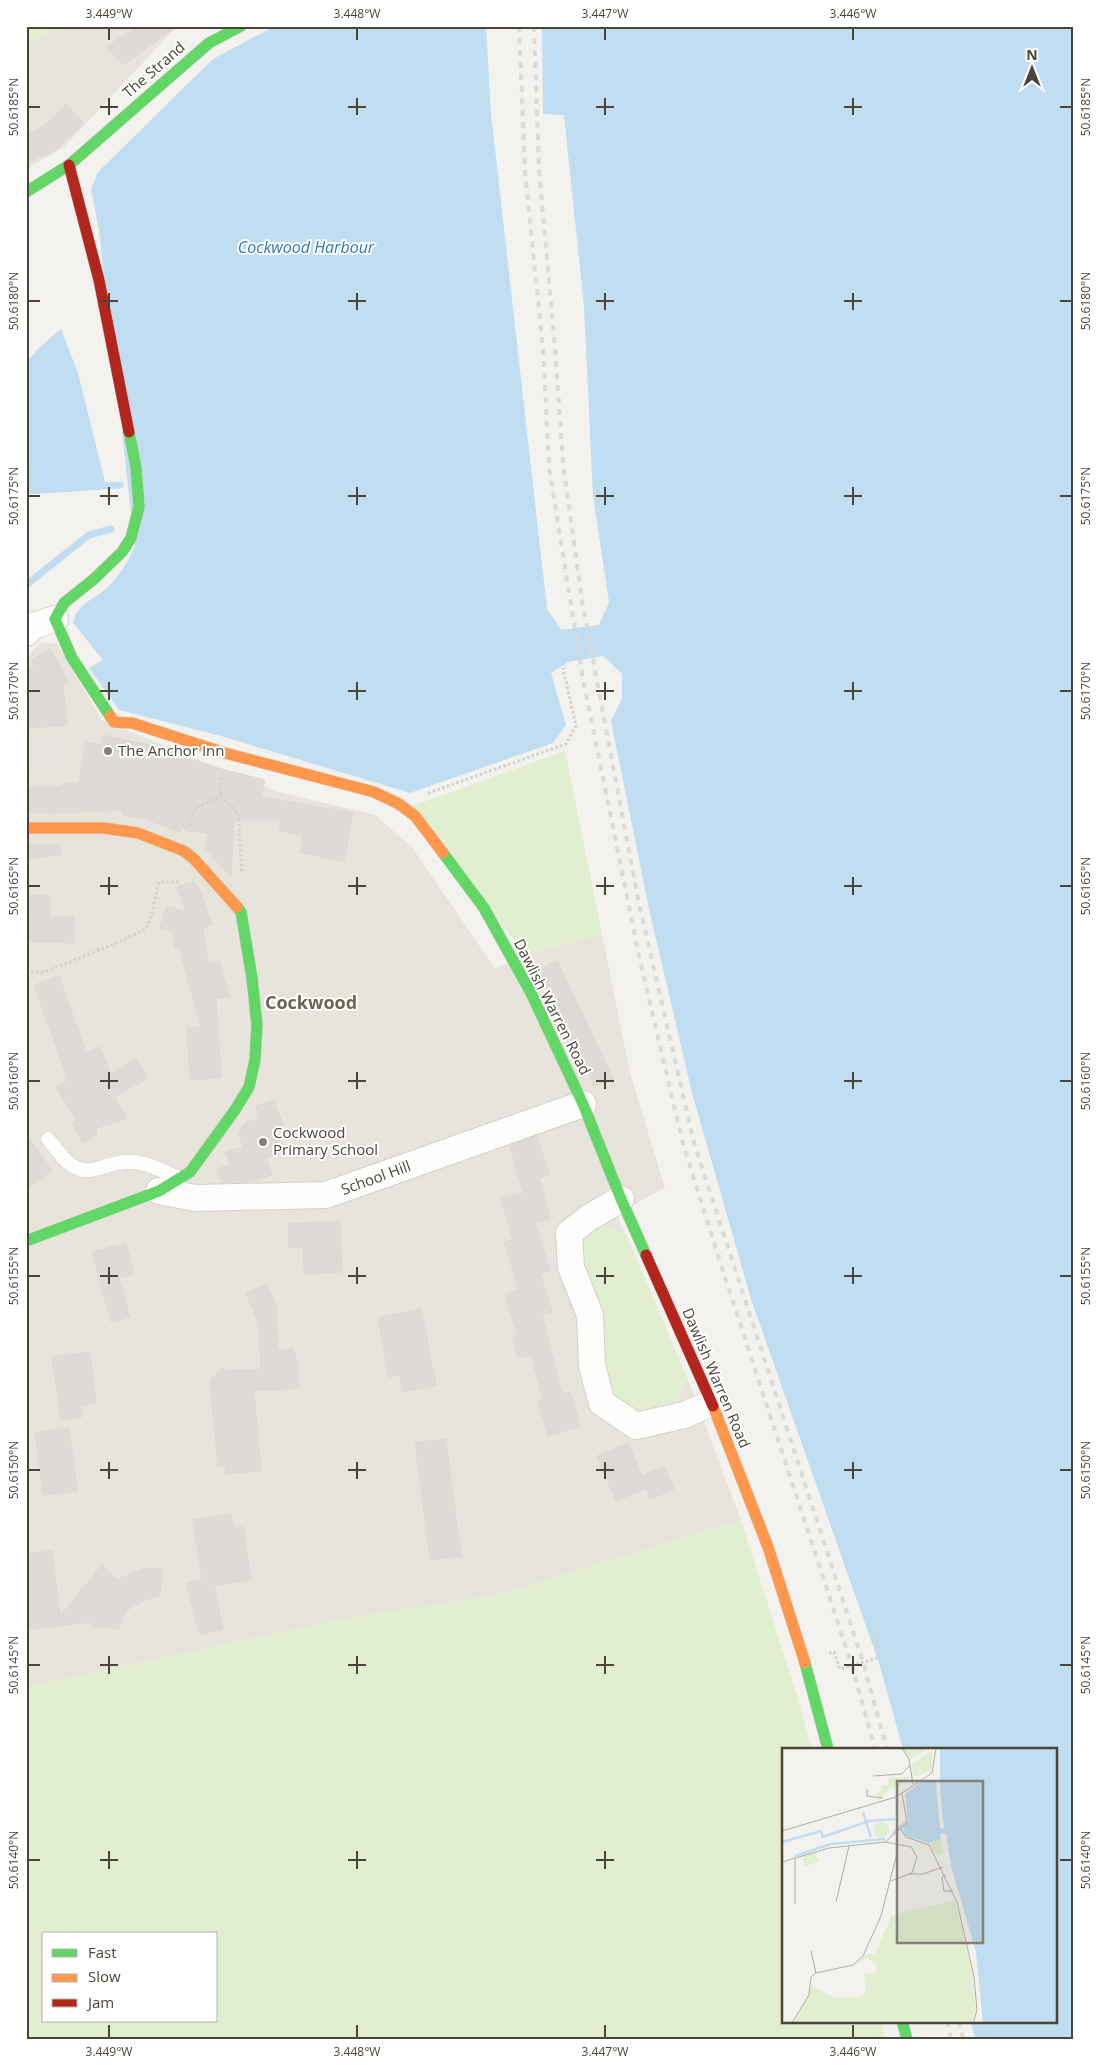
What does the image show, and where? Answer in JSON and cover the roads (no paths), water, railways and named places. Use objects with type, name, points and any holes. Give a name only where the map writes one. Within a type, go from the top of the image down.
[{"type":"street","name":"The Strand","points":[[26,192],[69,165],[207,39],[241,26]]},
{"type":"street","points":[[26,633],[33,626],[55,618],[64,603],[94,579],[122,552],[130,538],[140,507],[136,467],[101,289],[69,165]]},
{"type":"street","name":"Dawlish Warren Road","points":[[55,618],[59,633],[114,722],[132,723],[225,753],[374,792],[399,804],[415,816],[484,908],[531,993],[583,1104],[621,1199],[712,1403],[768,1547],[803,1655],[828,1748]]},
{"type":"street","points":[[26,828],[104,828],[138,833],[184,851],[195,860],[241,912],[252,978],[257,1025],[255,1060],[249,1087],[190,1172],[169,1184],[26,1241]]},
{"type":"street","name":"School Hill","points":[[169,1184],[195,1198],[326,1195],[583,1104]]},
{"type":"street","points":[[621,1199],[590,1217],[569,1233],[571,1267],[590,1314],[592,1366],[602,1403],[636,1426],[684,1415],[712,1403]]},
{"type":"street","points":[[902,2022],[907,2039]]},
{"type":"lane","points":[[48,1139],[68,1163],[77,1169],[88,1171],[123,1162],[136,1162],[169,1184]]},
{"type":"water","name":"Cockwood Harbour","points":[[275,26],[486,26],[491,114],[547,609],[561,630],[599,625],[609,602],[593,496],[584,306],[564,115],[543,114],[542,26],[1074,26],[1074,2039],[975,2039],[971,2022],[1058,2022],[1058,1748],[903,1748],[879,1663],[751,1299],[692,1093],[649,909],[611,721],[622,699],[622,674],[603,656],[568,662],[551,673],[566,725],[553,743],[410,793],[221,736],[119,710],[89,668],[103,660],[73,623],[75,616],[82,606],[112,583],[135,547],[99,230],[91,189],[98,172],[213,59]]},
{"type":"water","points":[[61,329],[78,373],[106,486],[26,491],[26,362]]},
{"type":"waterway","points":[[26,491],[120,485]]},
{"type":"waterway","points":[[26,585],[89,535],[111,529]]},
{"type":"railway","points":[[519,26],[525,171],[543,349],[549,467],[583,679],[639,956],[682,1140],[852,1666],[875,1748]]},
{"type":"railway","points":[[534,26],[539,170],[563,463],[582,601],[638,899],[694,1143],[863,1662],[887,1748]]},
{"type":"railway","points":[[947,2022],[951,2039]]},
{"type":"railway","points":[[959,2022],[963,2039]]},
{"type":"place","name":"The Anchor Inn","points":[[108,751]]},
{"type":"place","name":"Cockwood Primary School","points":[[263,1142]]},
{"type":"district","name":"Cockwood","points":[[311,1003]]}]
